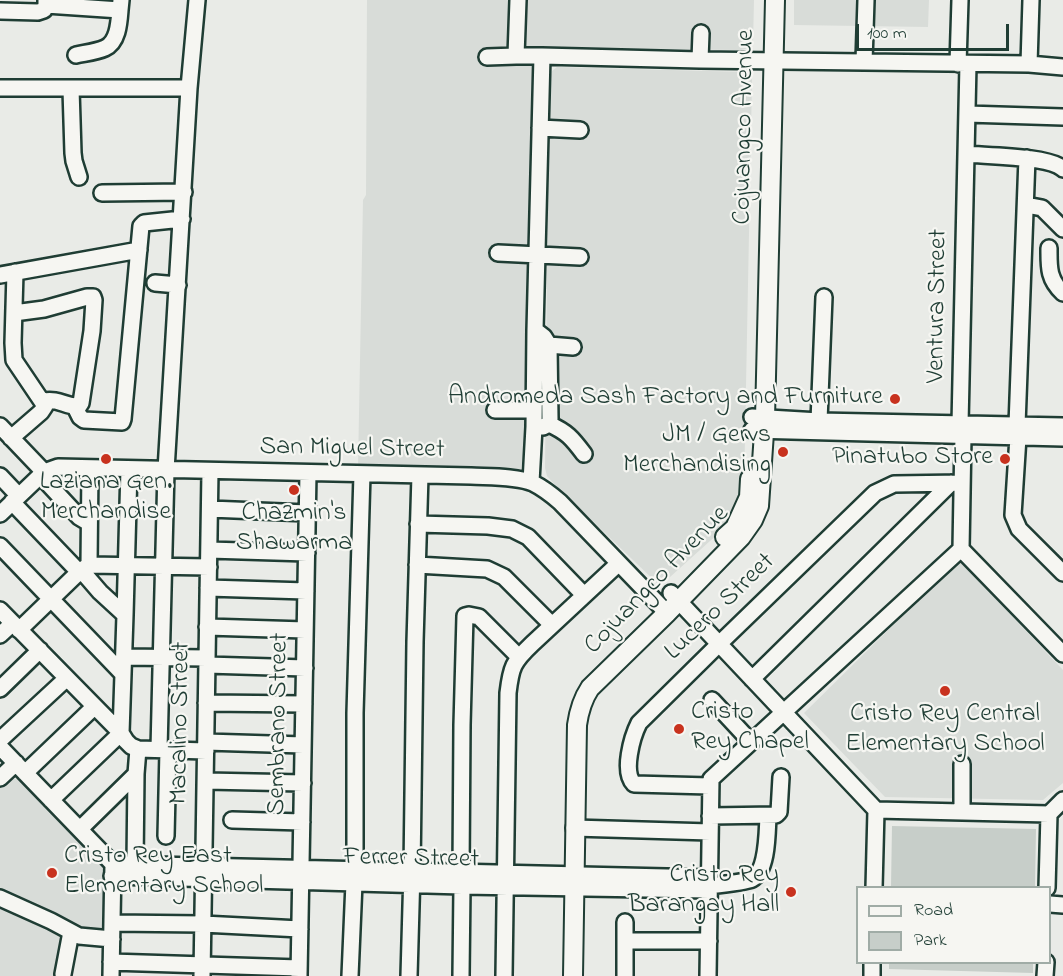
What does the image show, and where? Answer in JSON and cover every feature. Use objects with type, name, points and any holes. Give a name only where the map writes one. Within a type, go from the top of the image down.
[{"type":"main road","name":"Cojuangco Avenue","points":[[763,0],[768,61]]},
{"type":"main road","name":"Cojuangco Avenue","points":[[561,976],[574,828],[577,725],[583,698],[735,528],[749,497],[758,424],[768,61],[775,0]]},
{"type":"main road","name":"Cojuangco Avenue","points":[[573,976],[568,881],[569,706],[580,684],[669,603]]},
{"type":"street","points":[[166,836],[161,657],[166,470],[196,0]]},
{"type":"street","points":[[516,56],[518,0]]},
{"type":"street","points":[[864,62],[866,0]]},
{"type":"street","name":"Ventura Street","points":[[960,0],[967,114],[962,430],[957,483],[961,549]]},
{"type":"street","points":[[1029,64],[1031,0]]},
{"type":"street","points":[[0,11],[38,12],[44,10],[46,2],[120,5],[113,41],[105,48],[76,55]]},
{"type":"street","points":[[700,60],[701,33]]},
{"type":"street","points":[[541,426],[534,410],[542,56]]},
{"type":"street","points":[[487,57],[1029,64],[1063,67]]},
{"type":"street","points":[[0,88],[189,88]]},
{"type":"street","points":[[71,89],[73,153],[79,177]]},
{"type":"street","points":[[967,114],[1063,117]]},
{"type":"street","points":[[540,128],[580,130]]},
{"type":"street","points":[[966,154],[1027,158],[1059,165],[1063,169]]},
{"type":"street","points":[[1027,158],[1013,515],[1019,529],[1063,573]]},
{"type":"street","points":[[102,193],[184,192]]},
{"type":"street","points":[[1026,205],[1042,208],[1063,229]]},
{"type":"street","points":[[43,401],[60,401],[75,407],[84,420],[122,422],[141,226],[144,223],[182,219]]},
{"type":"street","points":[[1049,248],[1050,270],[1055,286],[1063,293]]},
{"type":"street","points":[[11,438],[45,406],[14,360],[14,313],[7,273],[139,250]]},
{"type":"street","points":[[498,253],[580,256]]},
{"type":"street","points":[[155,282],[178,285]]},
{"type":"street","points":[[14,313],[44,309],[93,297],[92,331],[81,403],[75,407]]},
{"type":"street","points":[[819,421],[824,297]]},
{"type":"street","points":[[531,482],[541,426],[549,345],[544,337],[535,330]]},
{"type":"street","points":[[549,345],[573,346]]},
{"type":"street","points":[[495,410],[534,410]]},
{"type":"street","points":[[758,424],[819,421],[962,430]]},
{"type":"street","points":[[758,424],[1018,431],[1063,426]]},
{"type":"street","points":[[0,426],[79,517],[89,523]]},
{"type":"street","points":[[541,426],[561,430],[572,438],[584,454]]},
{"type":"street","points":[[1018,431],[1063,438]]},
{"type":"street","name":"San Miguel Street","points":[[42,473],[58,467],[471,476],[531,482],[560,502],[619,563],[719,644],[876,810]]},
{"type":"street","points":[[83,569],[89,523],[90,468]]},
{"type":"street","points":[[51,800],[121,733],[128,565],[129,469]]},
{"type":"street","name":"Macalino Street","points":[[202,970],[210,471]]},
{"type":"street","points":[[0,514],[42,473]]},
{"type":"street","name":"Sembrano Street","points":[[299,972],[308,473]]},
{"type":"street","points":[[350,976],[355,876],[355,713],[362,474]]},
{"type":"street","points":[[409,976],[420,475]]},
{"type":"street","points":[[0,476],[15,499],[83,569],[99,592],[125,615]]},
{"type":"street","points":[[752,679],[957,483]]},
{"type":"street","name":"Lucero Street","points":[[710,786],[634,784],[629,775],[629,754],[639,723],[875,493],[894,484],[957,483]]},
{"type":"street","points":[[210,509],[307,513]]},
{"type":"street","points":[[418,524],[488,526],[512,530],[528,537],[584,595]]},
{"type":"street","points":[[0,546],[123,674]]},
{"type":"street","points":[[708,976],[711,778],[961,549],[1063,654]]},
{"type":"street","points":[[209,550],[307,554]]},
{"type":"street","points":[[504,976],[510,676],[519,657],[619,563]]},
{"type":"street","points":[[0,635],[16,626],[83,569],[128,565],[209,567]]},
{"type":"street","points":[[417,565],[473,568],[495,573],[504,577],[552,625]]},
{"type":"street","points":[[208,588],[306,591]]},
{"type":"street","points":[[0,610],[121,733],[126,741],[138,749],[303,745]]},
{"type":"street","points":[[461,976],[462,713],[465,616],[479,617],[519,657]]},
{"type":"street","points":[[207,627],[305,630]]},
{"type":"street","points":[[0,688],[40,650]]},
{"type":"street","points":[[124,657],[161,657],[305,668]]},
{"type":"street","points":[[0,740],[67,678]]},
{"type":"street","points":[[712,699],[751,741]]},
{"type":"street","points":[[207,703],[304,704]]},
{"type":"street","points":[[0,778],[21,768],[94,706]]},
{"type":"street","points":[[0,747],[80,829],[112,870],[111,969],[299,972]]},
{"type":"street","points":[[135,864],[138,749]]},
{"type":"street","points":[[962,764],[962,812]]},
{"type":"street","points":[[80,829],[136,774]]},
{"type":"street","points":[[710,816],[776,815],[779,812],[782,777]]},
{"type":"street","points":[[206,781],[303,783]]},
{"type":"street","points":[[1047,886],[1049,814],[1063,800]]},
{"type":"street","points":[[874,886],[876,810],[1049,814]]},
{"type":"street","name":"Ferrer Street","points":[[112,870],[709,885],[752,879],[759,873],[764,861],[768,816]]},
{"type":"street","points":[[232,820],[302,822]]},
{"type":"street","points":[[574,828],[710,832]]},
{"type":"street","name":"Ferrer Street","points":[[112,870],[135,864],[204,872]]},
{"type":"street","points":[[0,898],[85,938],[112,939]]},
{"type":"street","points":[[625,922],[625,976]]},
{"type":"street","points":[[112,923],[203,924],[300,929]]},
{"type":"street","points":[[63,974],[71,932]]},
{"type":"street","points":[[626,941],[709,941]]},
{"type":"shaded area","points":[[367,0],[754,0],[753,44],[741,50],[537,48],[532,277],[524,452],[521,469],[358,467],[363,200],[366,195]]},
{"type":"shaded area","points":[[794,0],[929,0],[928,27],[794,25]]},
{"type":"shaded area","points":[[557,67],[745,72],[752,80],[744,488],[730,523],[660,586],[555,485],[547,476],[545,468],[549,84],[552,71]]},
{"type":"shaded area","name":"Cristo Rey Central Elementary School","points":[[959,560],[1063,670],[1063,783],[1043,800],[885,797],[804,713]]},
{"type":"shaded area","name":"Cristo Rey East Elementary School","points":[[9,779],[19,779],[103,866],[106,880],[105,944],[75,944],[73,976],[0,976],[0,788]]},
{"type":"green space","points":[[892,826],[1036,829],[1035,886],[891,886]]},
{"type":"green space","points":[[889,964],[1033,964],[1033,973],[889,969]]},
{"type":"place","name":"Andromeda Sash Factory and Furniture","points":[[895,399]]},
{"type":"place","name":"JM / Gervs Merchandising","points":[[783,452]]},
{"type":"place","name":"Laziana Gen. Merchandise","points":[[106,459]]},
{"type":"place","name":"Pinatubo Store","points":[[1005,459]]},
{"type":"place","name":"Chazmin's Shawarma","points":[[294,490]]},
{"type":"place","name":"Cristo Rey Central Elementary School","points":[[945,691]]},
{"type":"place","name":"Cristo Rey Chapel","points":[[679,729]]},
{"type":"place","name":"Cristo Rey East Elementary School","points":[[52,873]]},
{"type":"place","name":"Cristo Rey Barangay Hall","points":[[791,892]]}]
